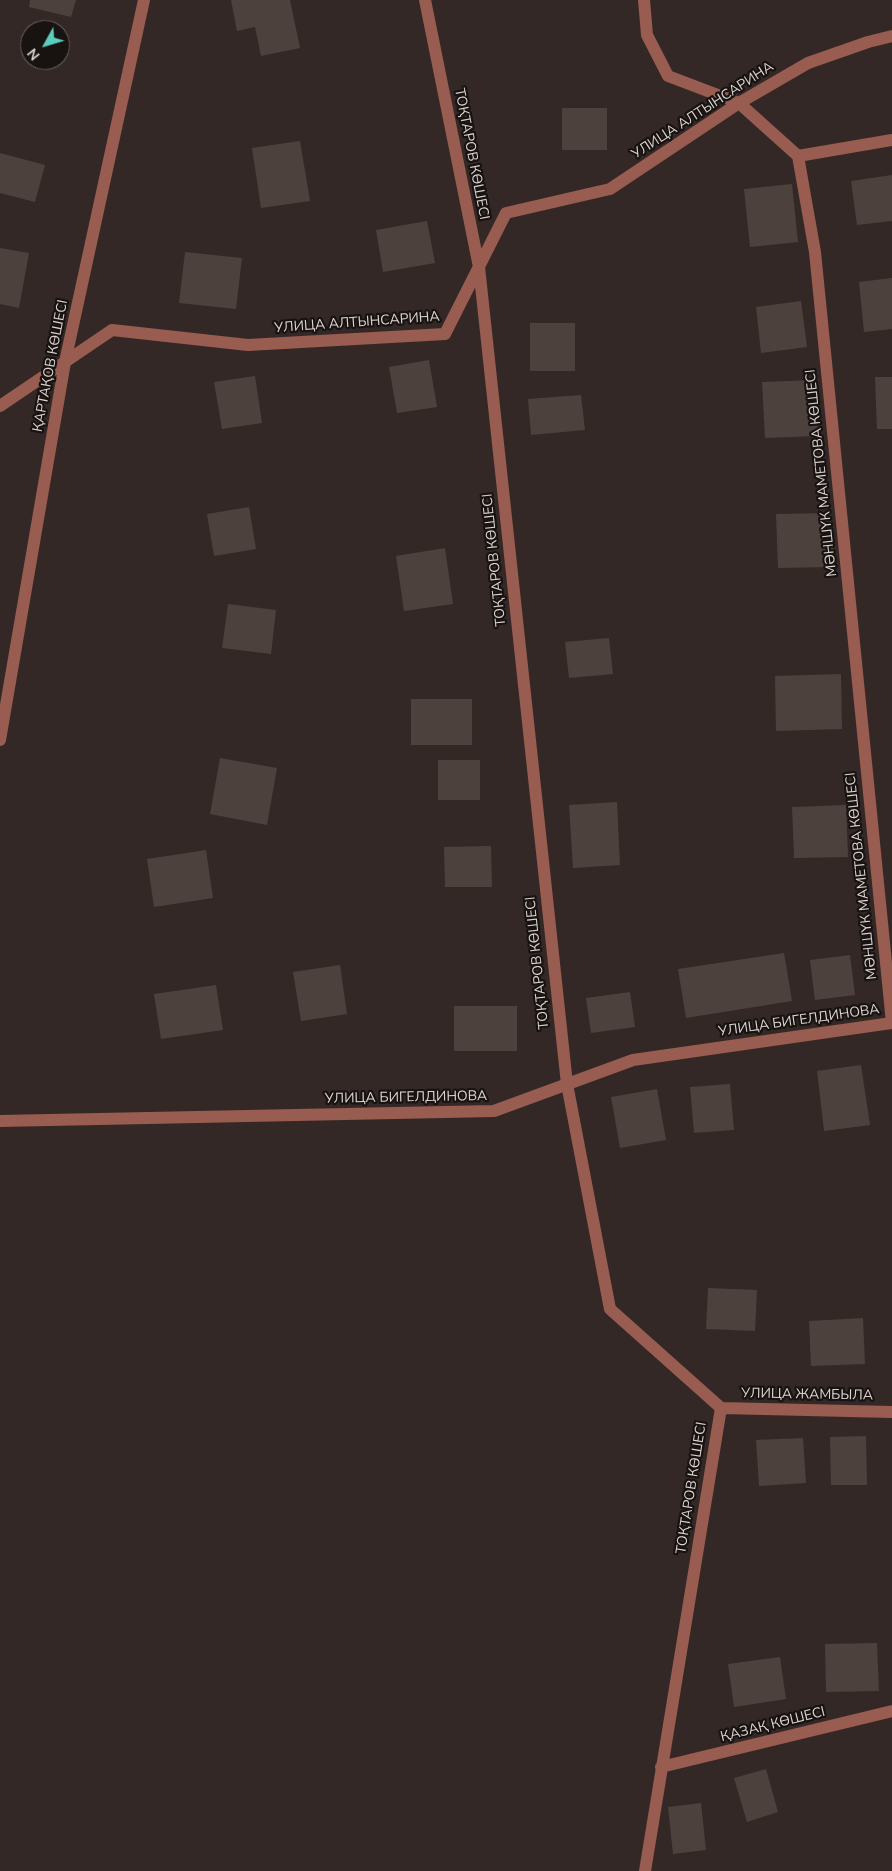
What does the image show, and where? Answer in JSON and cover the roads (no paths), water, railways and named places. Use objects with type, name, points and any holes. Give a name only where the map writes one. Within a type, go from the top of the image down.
[{"type":"street","name":"ҚАРТАҚОВ КӨШЕСІ","points":[[0,740],[65,362],[144,0]]},
{"type":"street","name":"ТОҚТАРОВ КӨШЕСІ","points":[[425,0],[479,267],[567,1084],[610,1309],[721,1408],[645,1871]]},
{"type":"street","points":[[644,0],[647,36],[668,76],[739,103],[798,156],[892,140]]},
{"type":"street","name":"УЛИЦА АЛТЫНСАРИНА","points":[[0,406],[112,330],[248,344],[445,334],[506,213],[610,189],[739,103],[808,63],[868,42],[892,36]]},
{"type":"street","name":"МӘНШҮК МАМЕТОВА КӨШЕСІ","points":[[798,156],[815,252],[892,1023]]},
{"type":"street","name":"УЛИЦА БИГЕЛДИНОВА","points":[[0,1121],[494,1111],[633,1060],[892,1023]]},
{"type":"street","name":"УЛИЦА ЖАМБЫЛА","points":[[721,1408],[892,1412]]},
{"type":"street","name":"ҚАЗАҚ КӨШЕСІ","points":[[661,1767],[892,1711]]}]
